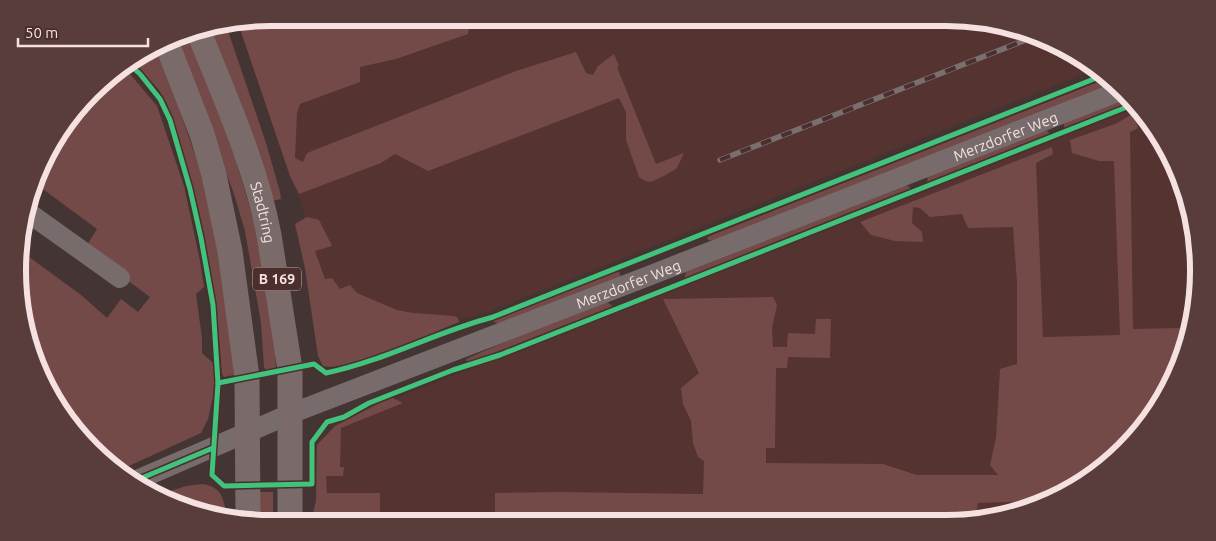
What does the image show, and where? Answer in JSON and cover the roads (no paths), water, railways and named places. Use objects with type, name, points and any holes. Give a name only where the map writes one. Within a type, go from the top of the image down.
[{"type":"main road","name":"Stadtring","points":[[201,37],[238,131],[266,217],[290,369],[290,515]]},
{"type":"main road","name":"B 169","points":[[169,48],[202,134],[214,175],[230,251],[248,377],[248,514]]},
{"type":"street","name":"Merzdorfer Weg","points":[[142,478],[290,414],[659,272],[1113,93]]},
{"type":"street","points":[[33,216],[120,278]]},
{"type":"railway","points":[[720,160],[1026,40]]}]
